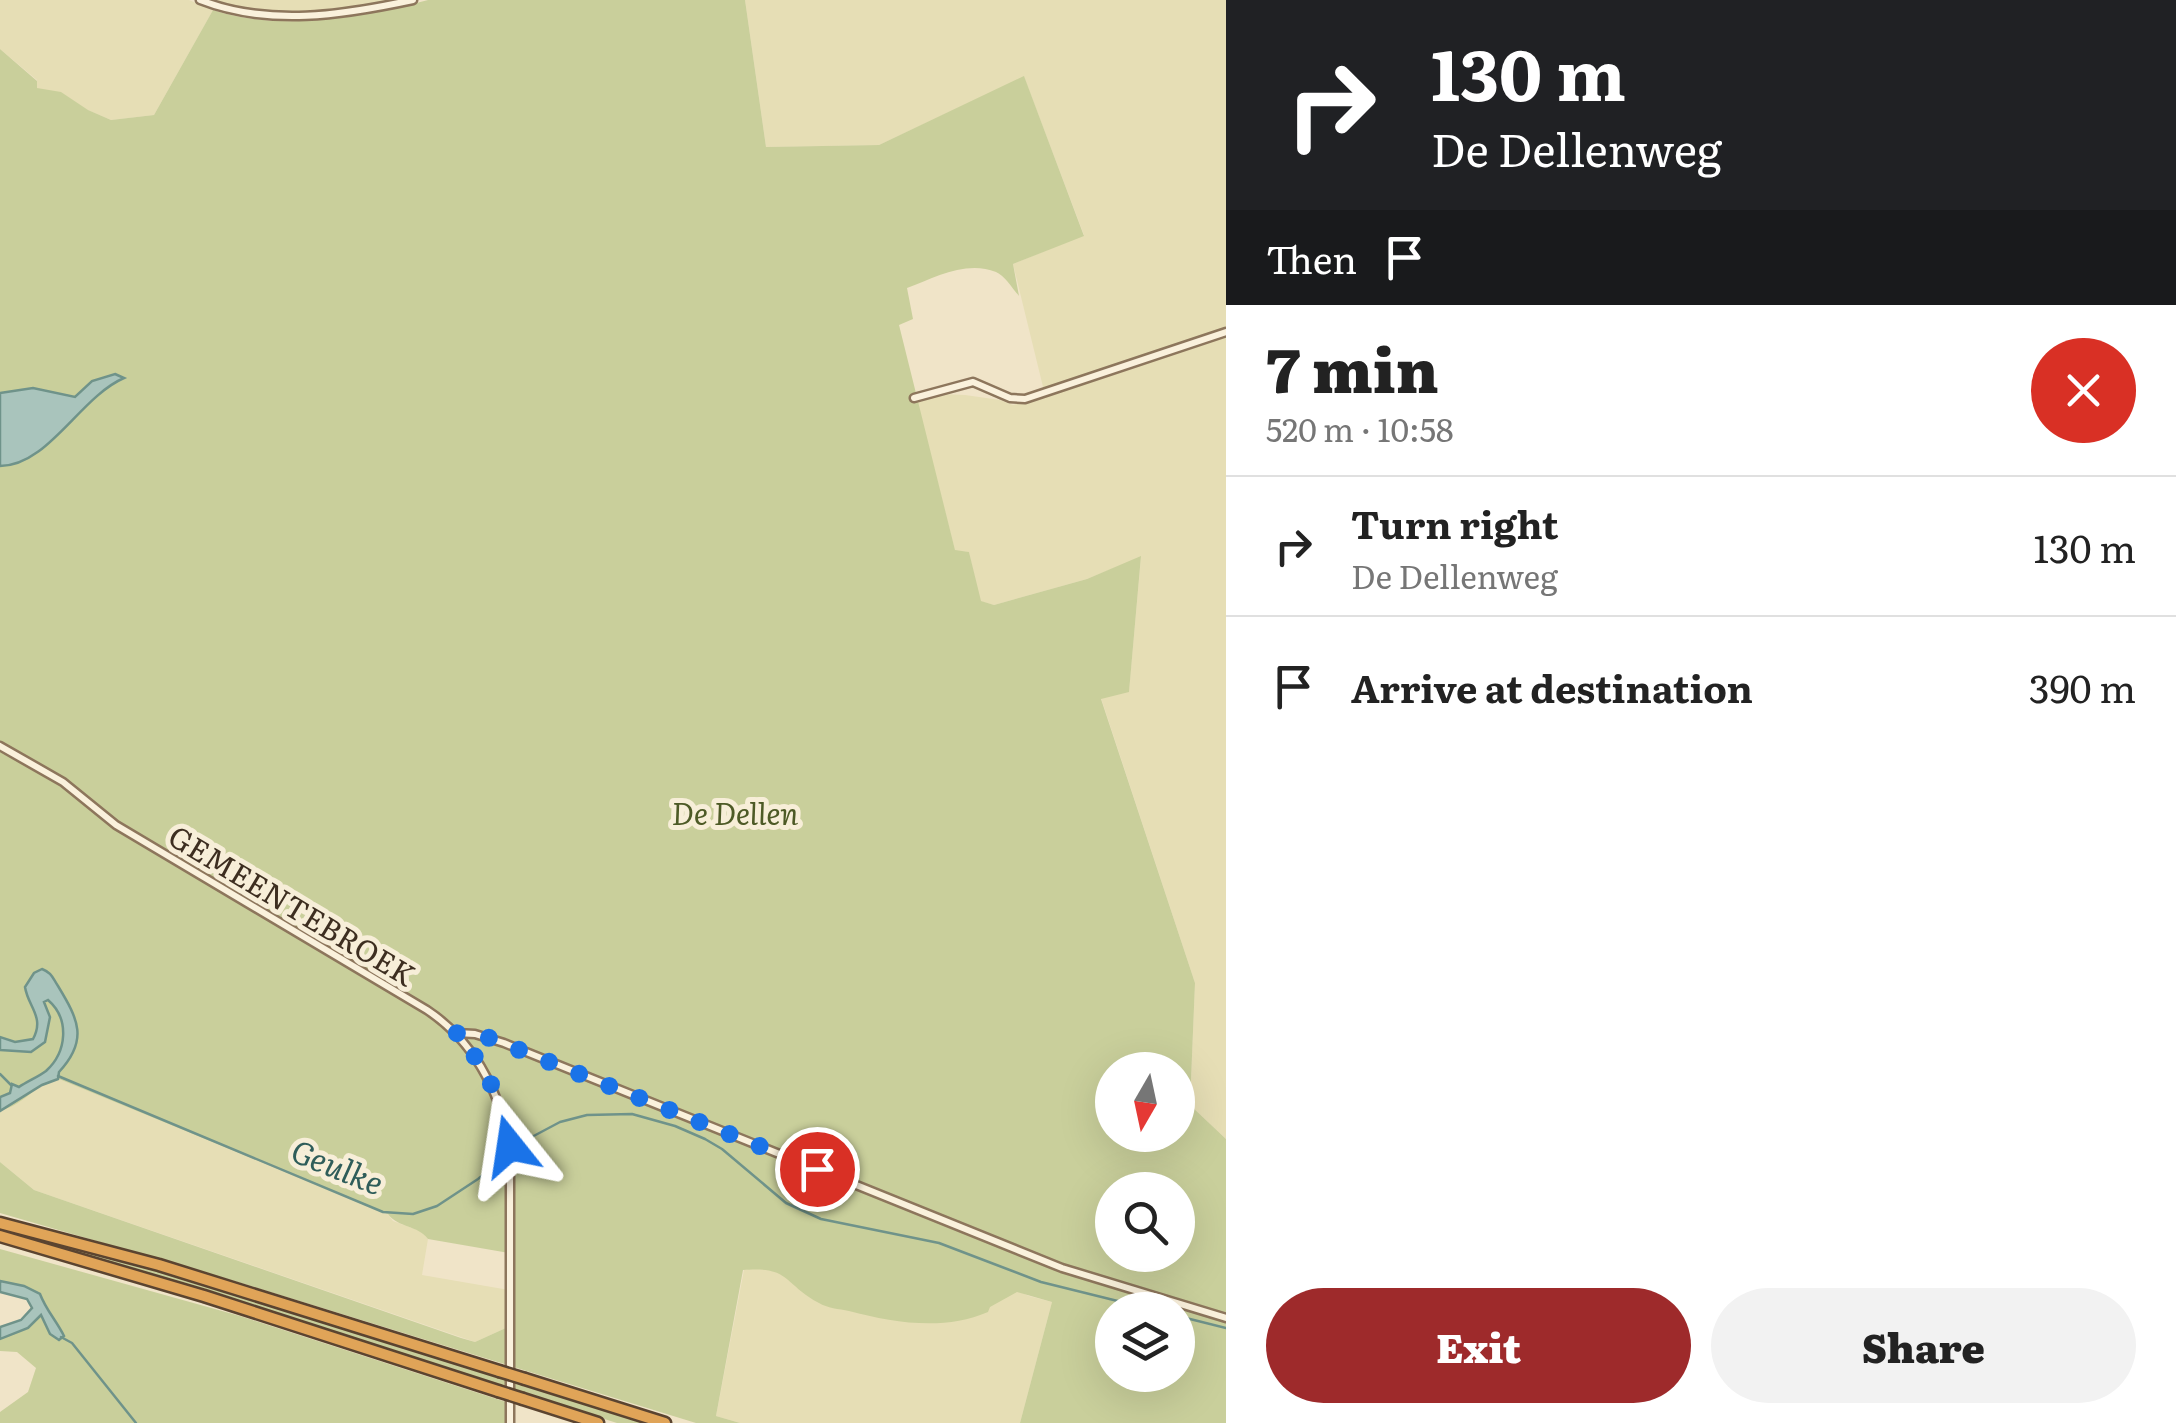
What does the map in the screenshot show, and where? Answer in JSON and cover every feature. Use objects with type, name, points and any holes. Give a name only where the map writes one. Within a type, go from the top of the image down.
[{"type":"highway","points":[[0,1223],[158,1266],[665,1423]]},
{"type":"highway","points":[[0,1236],[598,1423]]},
{"type":"street","points":[[200,0],[244,14],[284,16],[356,11],[413,0]]},
{"type":"street","points":[[914,398],[973,382],[1010,398],[1025,399],[1226,332]]},
{"type":"street","name":"GEMEENTEBROEK","points":[[0,746],[63,782],[116,826],[401,994],[455,1033],[475,1056],[502,1110],[510,1146],[510,1423]]},
{"type":"street","points":[[455,1033],[475,1034],[504,1044],[1078,1274],[1226,1318]]},
{"type":"shaded area","points":[[0,0],[189,0],[213,10],[154,115],[111,120],[36,88],[37,80],[0,49]]},
{"type":"shaded area","points":[[204,0],[403,0],[350,9],[267,15]]},
{"type":"shaded area","points":[[745,0],[1226,0],[1226,1139],[1195,1110],[1195,983],[1101,698],[1129,691],[1141,557],[1087,579],[994,605],[980,601],[969,552],[955,551],[917,401],[942,394],[1013,405],[1045,395],[1013,264],[1084,235],[1024,77],[879,145],[766,147]]},
{"type":"shaded area","points":[[56,1078],[383,1208],[393,1221],[423,1232],[428,1239],[422,1275],[509,1290],[508,1327],[475,1342],[34,1190],[0,1162],[0,1111]]},
{"type":"shaded area","points":[[763,1268],[1004,1285],[1052,1302],[1020,1423],[740,1423],[716,1416],[744,1270]]},
{"type":"green space","name":"De Dellen","points":[[428,0],[745,0],[766,147],[879,145],[1024,76],[1084,236],[1013,264],[1019,296],[996,272],[973,268],[907,288],[913,319],[899,325],[955,550],[969,552],[981,601],[994,605],[1087,579],[1141,556],[1129,692],[1101,699],[1195,983],[1192,1052],[1095,1052],[1095,1152],[1195,1152],[1195,1110],[1226,1139],[1226,1423],[1020,1423],[1052,1302],[1017,1292],[988,1312],[971,1318],[919,1323],[822,1305],[779,1274],[743,1270],[716,1416],[740,1423],[696,1423],[0,1213],[0,1162],[34,1190],[461,1338],[475,1342],[508,1327],[509,1253],[428,1239],[388,1214],[54,1077],[14,1105],[0,1110],[0,49],[37,81],[37,88],[61,92],[111,120],[154,115],[213,10],[265,20],[348,17]]},
{"type":"green space","points":[[0,1227],[173,1273],[650,1423],[617,1423],[0,1232]]},
{"type":"green space","points":[[0,1249],[240,1316],[506,1402],[506,1423],[0,1423],[0,1412],[28,1392],[36,1368],[17,1352],[0,1351],[0,1339],[28,1328],[41,1315],[50,1334],[57,1322],[45,1310],[40,1294],[0,1281]]},
{"type":"water","points":[[115,374],[124,378],[93,400],[49,443],[17,463],[0,466],[0,393],[33,388],[75,397],[92,381]]},
{"type":"water","points":[[42,969],[53,978],[75,1019],[74,1050],[58,1079],[0,1111],[0,1097],[10,1093],[12,1084],[19,1087],[46,1071],[62,1045],[60,1016],[48,1000],[44,1002],[50,1017],[45,1042],[31,1052],[0,1050],[0,1037],[15,1042],[33,1039],[37,1018],[25,987],[34,973]]},
{"type":"water","points":[[0,1281],[40,1294],[64,1336],[59,1340],[50,1334],[41,1315],[28,1328],[0,1339],[0,1327],[21,1320],[32,1308],[27,1299],[0,1292]]},
{"type":"waterway","points":[[0,1074],[11,1085]]},
{"type":"waterway","name":"Geulke","points":[[58,1076],[383,1212],[413,1214],[437,1206],[528,1139],[560,1122],[587,1115],[632,1114],[705,1139],[786,1203],[821,1219],[939,1243],[1041,1282],[1095,1295]]},
{"type":"waterway","name":"Geulke","points":[[1195,1320],[1226,1328]]},
{"type":"waterway","points":[[61,1337],[72,1343],[136,1423]]},
{"type":"route","points":[[510,1146],[502,1110],[483,1067],[455,1033],[487,1037],[817,1169]]}]
